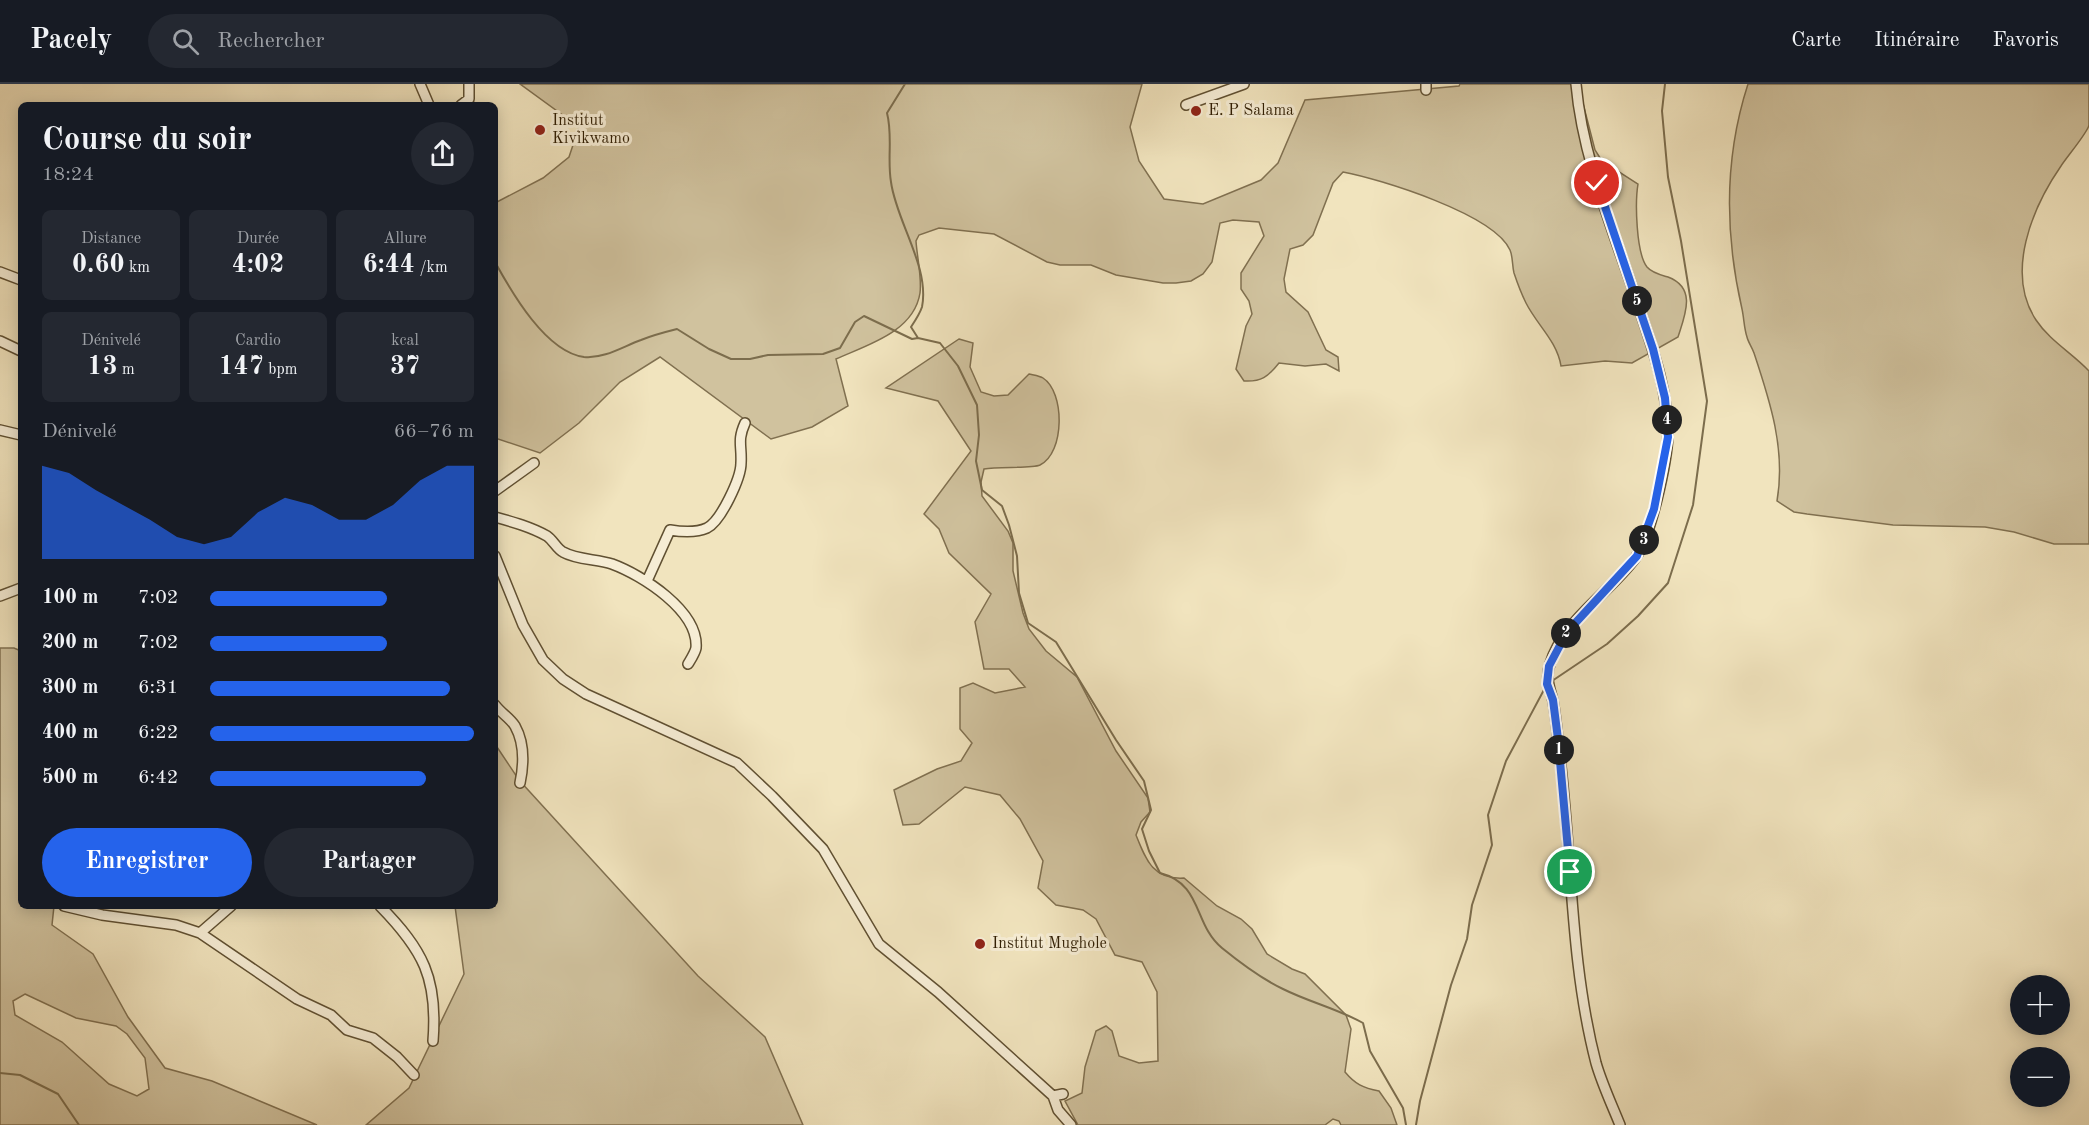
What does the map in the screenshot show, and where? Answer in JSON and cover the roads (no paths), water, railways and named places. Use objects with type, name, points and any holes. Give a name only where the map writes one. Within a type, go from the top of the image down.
[{"type":"street","points":[[420,84],[428,102]]},
{"type":"street","points":[[464,102],[468,99],[468,84]]},
{"type":"street","points":[[1186,105],[1244,84]]},
{"type":"street","points":[[1576,84],[1578,105],[1597,183],[1655,359],[1665,398],[1668,437],[1654,509],[1637,556],[1567,632],[1549,666],[1547,684],[1553,700],[1558,739],[1578,953],[1587,1011],[1597,1064],[1620,1125]]},
{"type":"street","points":[[0,272],[18,279]]},
{"type":"street","points":[[0,341],[18,350]]},
{"type":"street","points":[[647,581],[670,530],[696,530],[706,528],[715,522],[737,480],[741,463],[739,437],[746,423]]},
{"type":"street","points":[[0,430],[18,434]]},
{"type":"street","points":[[498,489],[534,463]]},
{"type":"street","points":[[498,518],[526,526],[549,537],[563,552],[612,564],[647,581],[663,592],[687,620],[695,638],[696,650],[688,664]]},
{"type":"street","points":[[498,563],[523,625],[543,660],[563,679],[586,694],[737,763],[772,795],[823,849],[879,944],[938,992],[1053,1096],[1058,1110],[1071,1125]]},
{"type":"street","points":[[0,596],[18,589]]},
{"type":"street","points":[[498,708],[516,727],[524,765],[520,783]]},
{"type":"street","points":[[77,909],[102,915],[176,925],[200,933],[297,999],[331,1015],[347,1030],[373,1038],[397,1057],[414,1075]]},
{"type":"street","points":[[200,933],[228,909]]},
{"type":"street","points":[[383,909],[404,931],[430,976],[434,1005],[433,1041]]},
{"type":"street","points":[[1053,1096],[1063,1094]]},
{"type":"waterway","points":[[905,84],[887,113],[894,197],[917,260],[923,292],[922,307],[911,327],[918,338],[940,343],[958,366],[977,405],[979,435],[976,461],[982,490],[1002,506],[1009,525],[1017,556],[1019,593],[1028,623],[1056,642],[1144,781],[1151,810],[1142,829],[1149,851],[1160,873],[1174,878],[1184,886],[1213,938],[1236,959],[1283,989],[1363,1023],[1370,1051],[1403,1108],[1406,1125]]},
{"type":"waterway","points":[[1552,681],[1607,644],[1638,616],[1668,583],[1693,505],[1707,401],[1681,241],[1668,177],[1662,111],[1665,84]]},
{"type":"waterway","points":[[498,267],[521,304],[544,333],[570,353],[584,357],[606,354],[677,329],[709,349],[731,359],[750,359],[768,355],[823,354],[840,348],[855,322],[864,316],[912,339],[918,338]]},
{"type":"waterway","points":[[1416,1125],[1420,1101],[1451,985],[1467,939],[1472,905],[1492,845],[1488,815],[1506,761],[1546,686]]},
{"type":"waterway","points":[[0,1073],[20,1075],[58,1094],[79,1125]]},
{"type":"place","name":"E. P Salama","points":[[1196,111]]},
{"type":"place","name":"Institut Kivikwamo","points":[[540,130]]},
{"type":"place","name":"Institut Mughole","points":[[980,944]]}]
